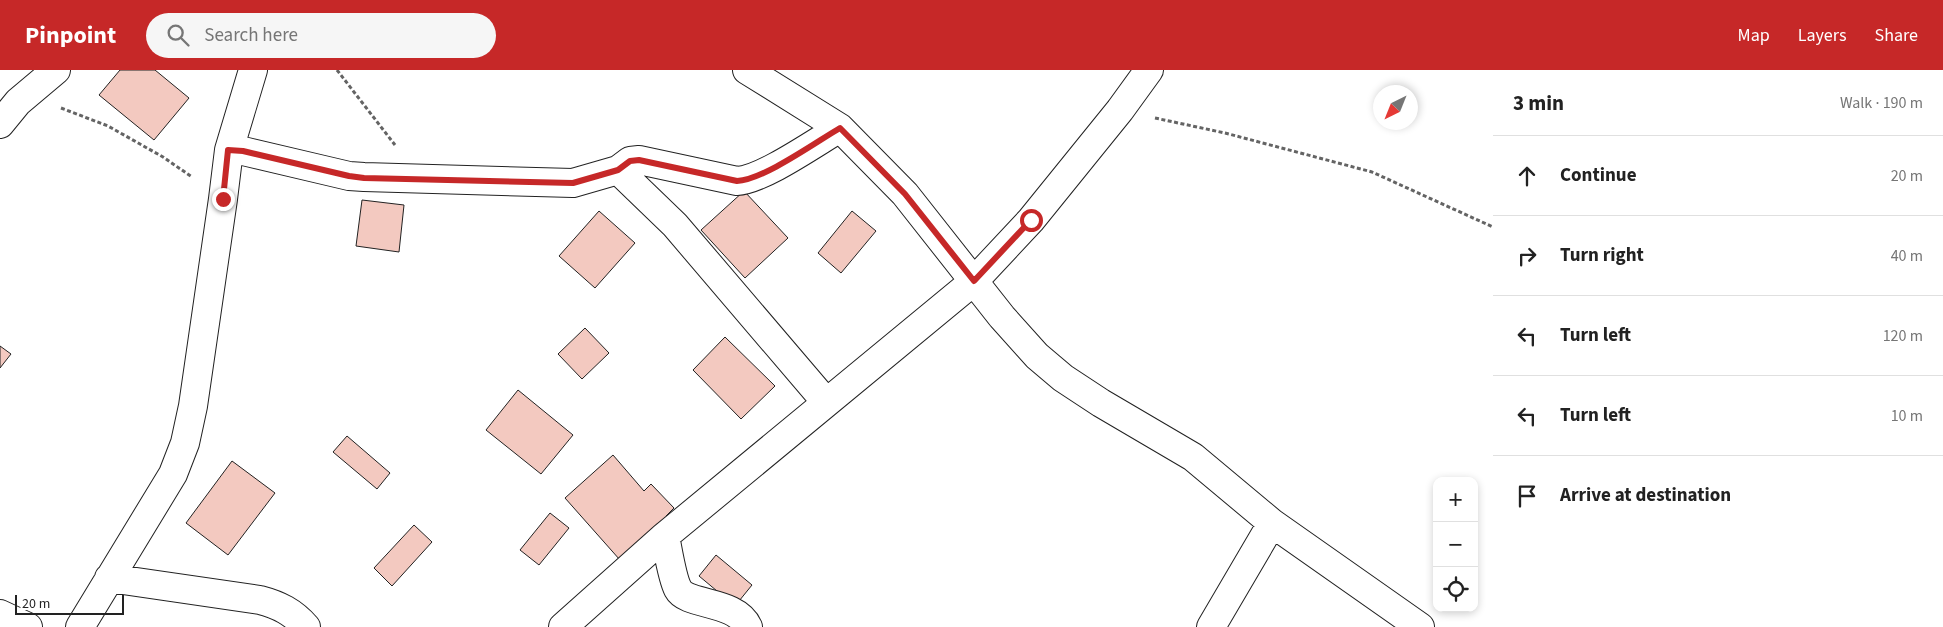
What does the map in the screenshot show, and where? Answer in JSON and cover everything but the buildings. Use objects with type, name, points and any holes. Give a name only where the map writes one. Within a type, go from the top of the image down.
[{"type":"street","points":[[80,627],[173,474],[185,443],[193,406],[223,199],[228,150],[253,70]]},
{"type":"street","points":[[746,70],[840,128],[905,194],[1002,317],[1037,356],[1063,378],[1101,403],[1193,457],[1272,523],[1420,627]]},
{"type":"street","points":[[563,627],[665,536],[974,281],[1031,220],[1120,110],[1149,70]]},
{"type":"street","points":[[0,124],[44,74]]},
{"type":"street","points":[[228,150],[243,151],[349,176],[420,180],[573,183],[618,170],[630,161],[639,160],[737,181],[761,174],[840,128]]},
{"type":"street","points":[[618,170],[676,225],[826,402]]},
{"type":"street","points":[[1211,627],[1272,523]]},
{"type":"street","points":[[665,536],[676,584],[681,593],[687,597],[720,605],[743,624]]},
{"type":"street","points":[[109,578],[260,600],[279,605],[306,627]]},
{"type":"street","points":[[0,614],[28,627]]},
{"type":"path","points":[[337,70],[420,180]]},
{"type":"path","points":[[18,102],[60,108],[108,126],[163,157],[223,199]]},
{"type":"path","points":[[1120,110],[1225,133],[1372,172],[1493,227]]},
{"type":"route","points":[[223,199],[228,150],[243,151],[364,178],[573,183],[618,170],[630,161],[639,160],[737,181],[754,178],[840,128],[905,194],[974,281],[1031,220]]}]
